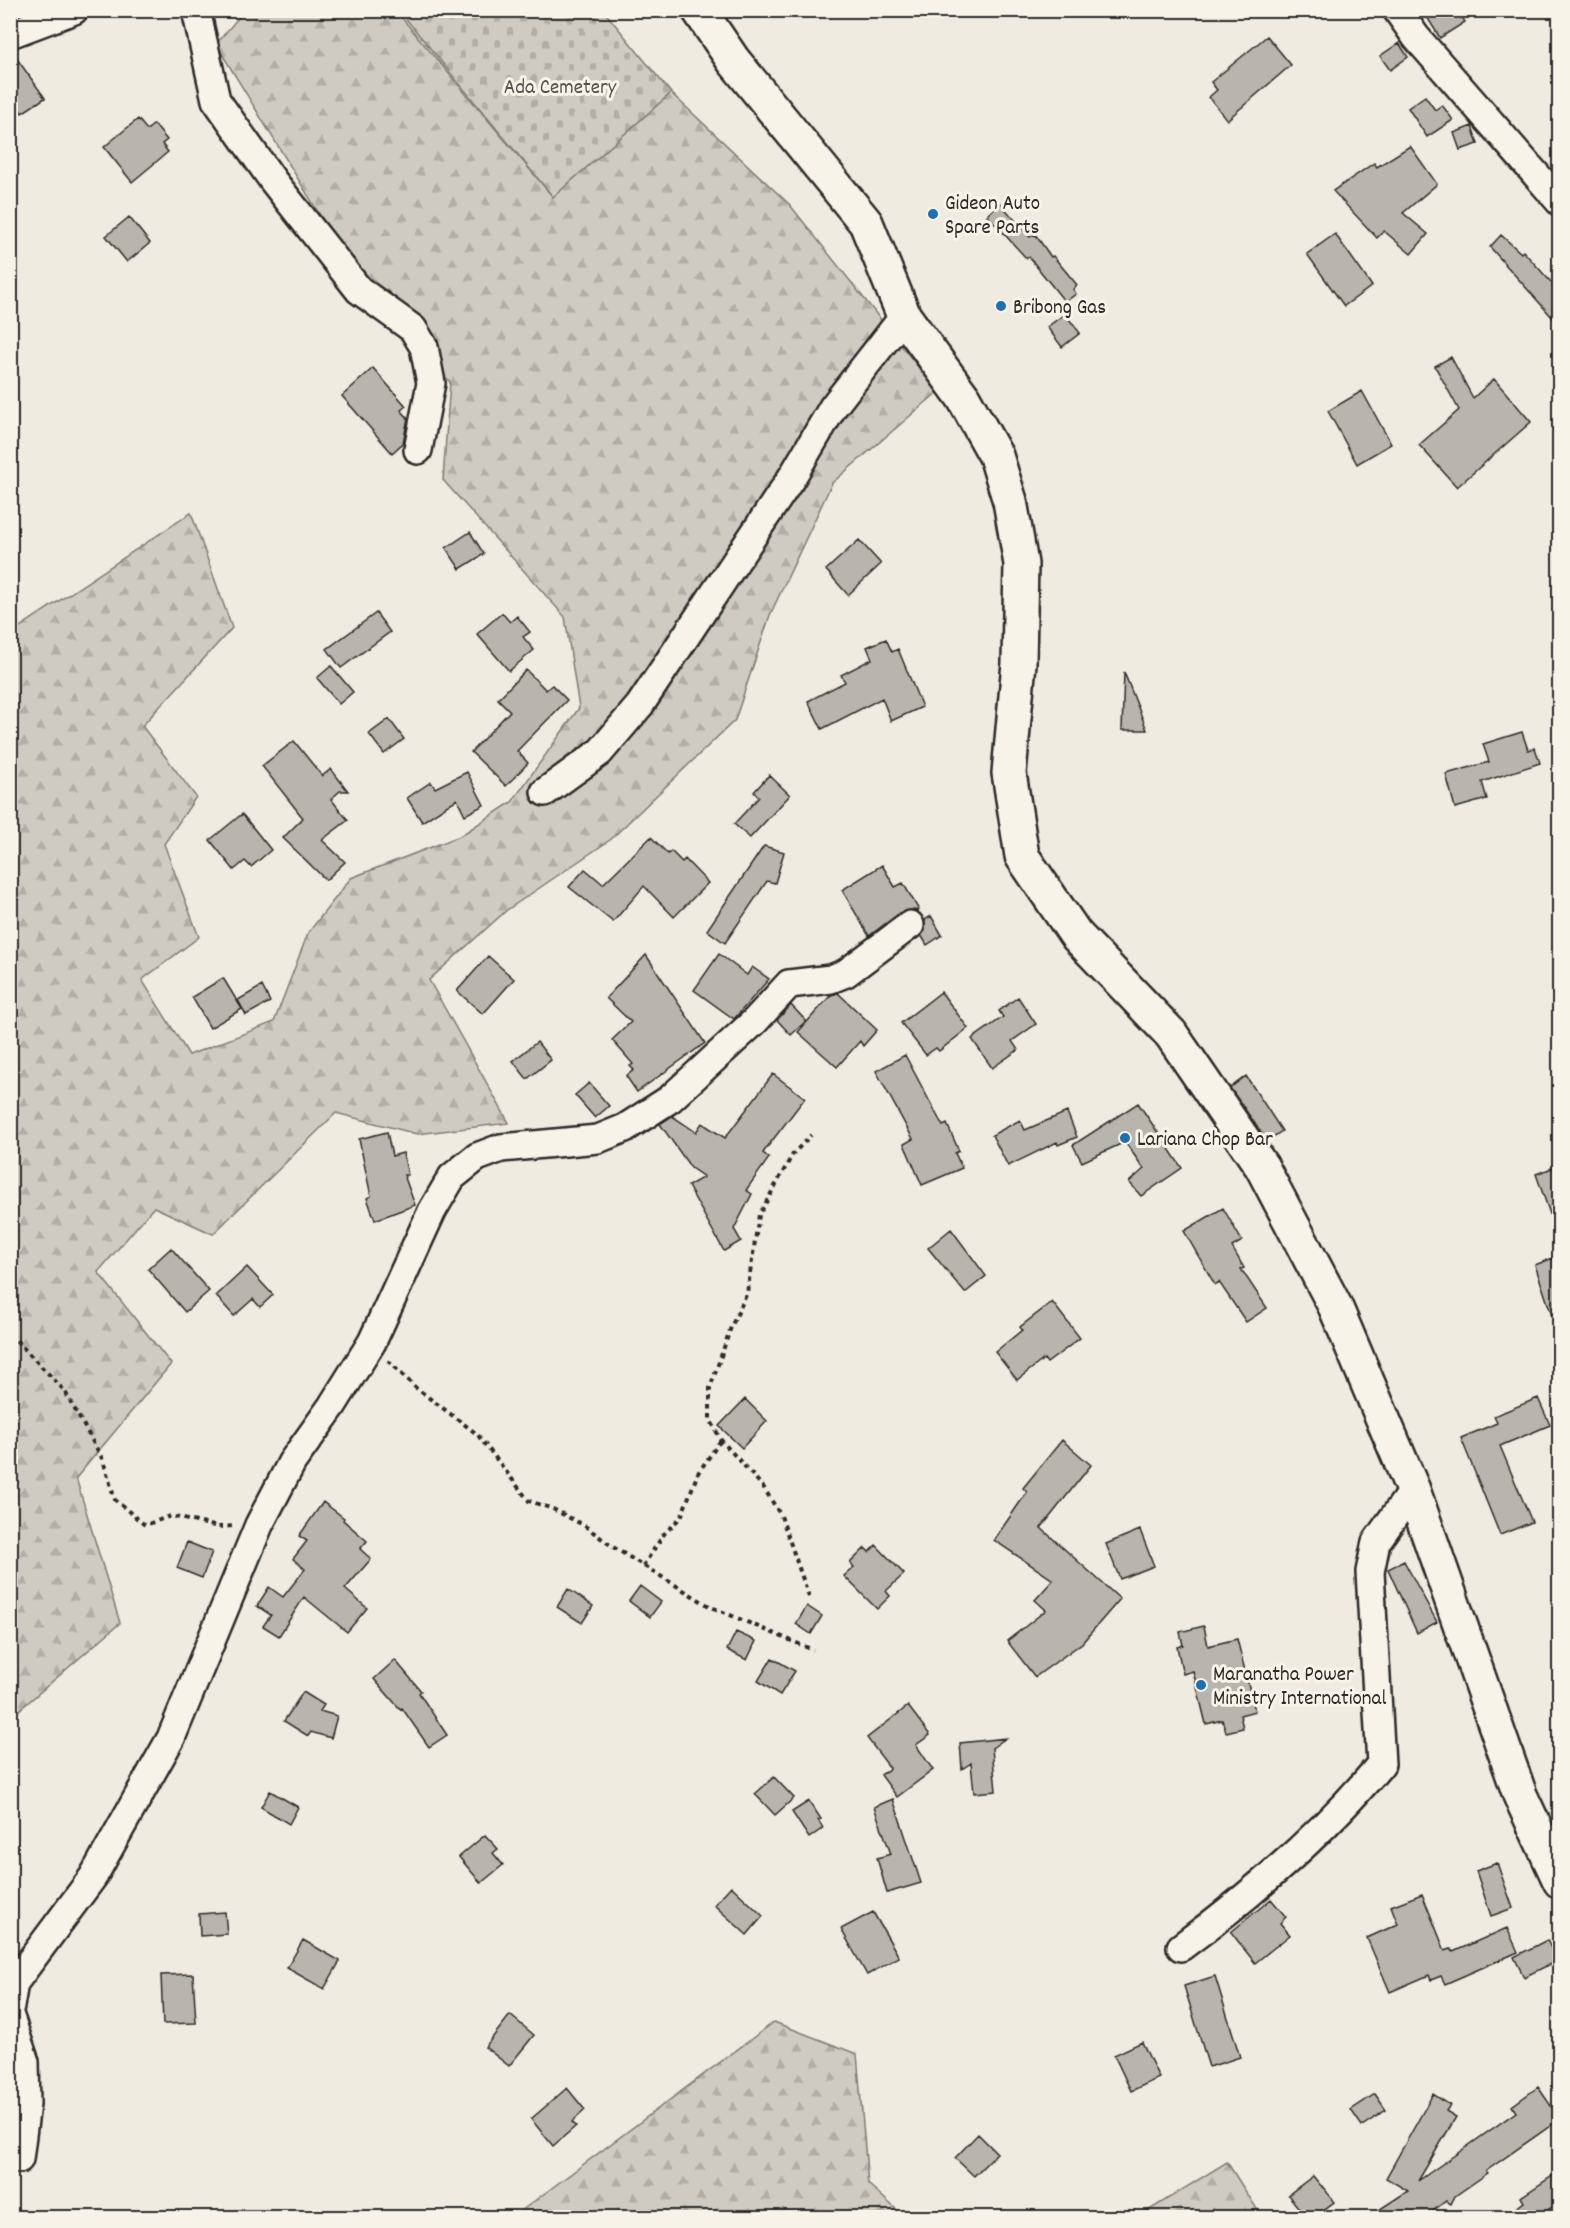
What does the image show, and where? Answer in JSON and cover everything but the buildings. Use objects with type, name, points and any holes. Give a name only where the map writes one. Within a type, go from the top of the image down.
[{"type":"main road","points":[[699,10],[732,60],[866,223],[904,316],[963,397],[996,456],[1010,501],[1021,564],[1019,663],[1009,773],[1022,856],[1076,935],[1171,1034],[1262,1167],[1335,1306],[1413,1490],[1520,1795],[1560,1881]]},
{"type":"street","points":[[10,34],[74,10]]},
{"type":"street","points":[[196,10],[216,100],[274,182],[359,290],[413,329],[424,348],[431,383],[418,450]]},
{"type":"street","points":[[1397,10],[1416,37],[1560,202]]},
{"type":"street","points":[[545,792],[600,752],[640,705],[792,477],[833,407],[904,316]]},
{"type":"street","points":[[10,2006],[14,1983],[93,1877],[171,1738],[259,1525],[292,1462],[332,1406],[372,1342],[432,1211],[452,1177],[477,1157],[501,1148],[598,1138],[625,1128],[670,1099],[755,1021],[789,984],[831,979],[846,973],[910,925]]},
{"type":"street","points":[[1181,1947],[1277,1872],[1359,1791],[1381,1764],[1370,1572],[1377,1542],[1413,1490]]},
{"type":"street","points":[[10,2017],[25,2062],[26,2104],[19,2159]]},
{"type":"path","points":[[809,1597],[781,1516],[764,1488],[721,1440],[710,1419],[710,1388],[731,1327],[747,1293],[759,1215],[793,1154],[811,1135]]},
{"type":"path","points":[[10,1334],[64,1390],[103,1460],[115,1500],[145,1525],[171,1516],[218,1527],[259,1525]]},
{"type":"path","points":[[372,1342],[416,1388],[477,1434],[529,1501],[553,1509],[585,1526],[643,1566],[711,1607],[813,1650]]},
{"type":"path","points":[[643,1566],[664,1534],[681,1517],[698,1473],[721,1440]]},
{"type":"green space","points":[[244,11],[396,11],[553,197],[671,93],[790,205],[938,392],[832,483],[770,615],[735,720],[610,840],[507,910],[429,980],[509,1123],[417,1134],[336,1113],[213,1234],[154,1207],[98,1272],[171,1364],[76,1478],[120,1623],[11,1717],[11,633],[191,513],[232,628],[142,726],[196,797],[164,844],[199,937],[142,980],[189,1055],[274,1022],[308,933],[351,878],[460,836],[512,802],[579,708],[565,617],[443,480],[450,382],[357,276],[216,44]]},
{"type":"green space","name":"Ada Cemetery","points":[[414,11],[604,11],[671,93],[553,197],[406,19]]},
{"type":"green space","points":[[774,2022],[857,2054],[868,2184],[905,2217],[513,2217]]},
{"type":"green space","points":[[1227,2162],[1262,2217],[1138,2217]]},
{"type":"place","name":"Gideon Auto Spare Parts","points":[[933,214]]},
{"type":"place","name":"Bribong Gas","points":[[1001,306]]},
{"type":"place","name":"Lariana Chop Bar","points":[[1125,1138]]},
{"type":"place","name":"Maranatha Power Ministry International","points":[[1201,1685]]}]
